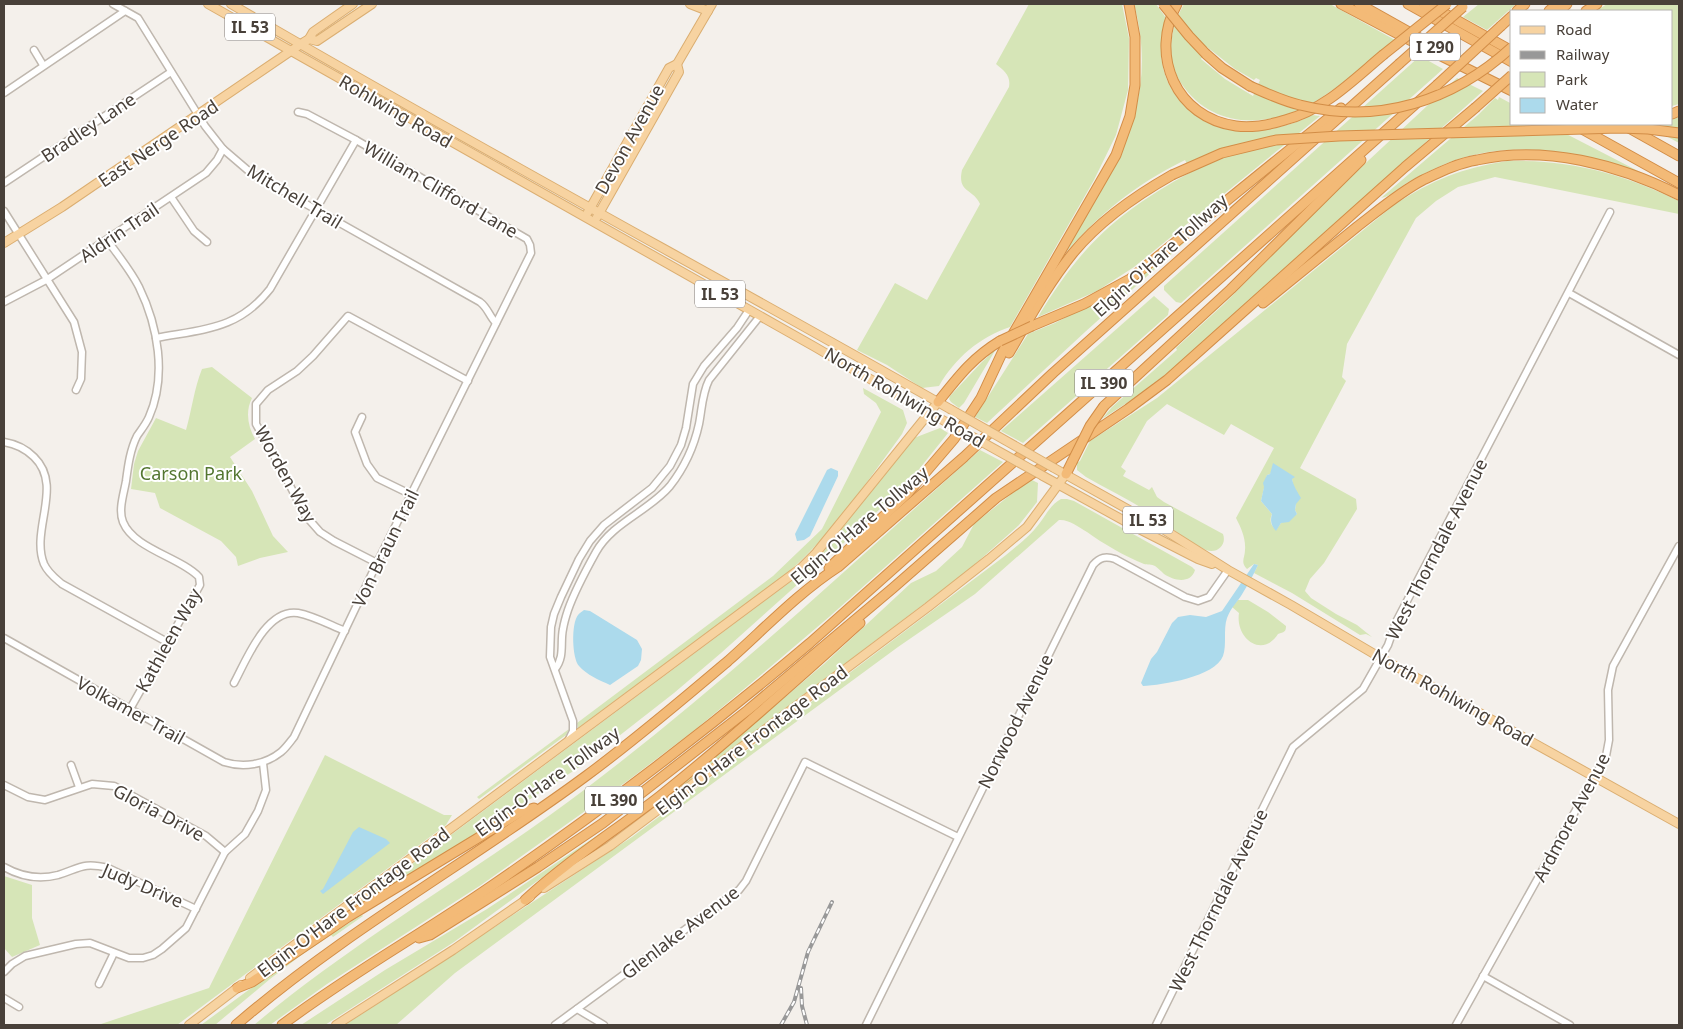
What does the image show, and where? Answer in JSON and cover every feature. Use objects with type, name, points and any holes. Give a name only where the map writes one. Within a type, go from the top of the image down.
[{"type":"highway","points":[[986,389],[1002,353],[1116,155],[1133,101],[1136,64],[1135,37],[1129,4]]},
{"type":"highway","points":[[1164,4],[1206,54],[1236,78],[1285,101],[1346,112],[1392,109],[1447,95],[1474,82],[1510,54]]},
{"type":"highway","points":[[1177,4],[1170,16],[1165,52],[1170,74],[1182,95],[1187,102],[1205,116],[1236,126],[1253,127],[1287,120],[1305,113],[1332,98],[1447,4]]},
{"type":"highway","points":[[1340,4],[1510,89]]},
{"type":"highway","name":"I 290","points":[[1359,4],[1510,89]]},
{"type":"highway","name":"I 290","points":[[1408,4],[1510,61]]},
{"type":"highway","points":[[1424,4],[1442,12],[1510,51]]},
{"type":"highway","name":"Elgin-O'Hare Tollway","points":[[236,1025],[301,972],[586,776],[663,715],[819,579],[838,567],[964,457],[1052,372],[1464,5]]},
{"type":"highway","name":"IL 390","points":[[282,1025],[490,887],[594,814],[739,703],[825,630],[1437,85],[1510,18]]},
{"type":"highway","points":[[1430,99],[1471,79],[1510,49]]},
{"type":"highway","points":[[407,942],[430,935],[603,824],[748,710],[996,498],[1167,380],[1405,167],[1510,77]]},
{"type":"highway","points":[[938,402],[971,362],[984,350],[1032,326],[1096,298],[1130,279],[1361,92],[1382,80]]},
{"type":"highway","points":[[1066,474],[1090,426],[1104,406],[1231,289],[1326,193],[1379,143],[1396,121]]},
{"type":"highway","points":[[1574,125],[1679,183]]},
{"type":"highway","points":[[1624,125],[1679,156]]},
{"type":"highway","points":[[819,579],[834,562],[921,479],[954,439],[1039,302],[1074,252],[1103,222],[1120,208],[1145,190],[1172,175],[1222,153],[1276,140],[1339,136],[1619,128],[1679,133]]},
{"type":"highway","points":[[1217,337],[1241,321],[1390,201],[1422,180],[1452,167],[1476,160],[1504,156],[1540,155],[1569,158],[1603,165],[1628,173],[1679,195]]},
{"type":"highway","points":[[525,900],[549,878],[666,791],[751,719],[873,612],[893,588]]},
{"type":"highway","points":[[237,988],[252,982],[321,934],[519,813],[544,805]]},
{"type":"main road","name":"Rohlwing Road","points":[[208,4],[585,218]]},
{"type":"main road","name":"Rohlwing Road","points":[[231,4],[590,209]]},
{"type":"main road","name":"East Nerge Road","points":[[4,243],[62,207],[199,115],[301,45],[309,39],[312,32],[353,4]]},
{"type":"main road","name":"East Nerge Road","points":[[309,39],[317,41],[372,4]]},
{"type":"main road","points":[[690,4],[710,7]]},
{"type":"main road","points":[[701,4],[710,7]]},
{"type":"main road","name":"Devon Avenue","points":[[585,218],[669,68],[677,64],[710,7]]},
{"type":"main road","name":"Devon Avenue","points":[[594,223],[679,72],[677,64]]},
{"type":"main road","name":"North Rohlwing Road","points":[[590,209],[754,298],[1066,474],[1381,658],[1679,824]]},
{"type":"main road","name":"IL 53","points":[[585,218],[749,310]]},
{"type":"main road","points":[[754,298],[760,313]]},
{"type":"main road","points":[[760,313],[764,309],[795,326],[815,333]]},
{"type":"main road","points":[[749,310],[760,313]]},
{"type":"main road","name":"North Rohlwing Road","points":[[760,313],[929,413],[1059,485],[1198,559],[1228,570]]},
{"type":"main road","name":"Elgin-O'Hare Frontage Road","points":[[189,1025],[801,568],[816,554],[938,402]]},
{"type":"main road","name":"Elgin-O'Hare Frontage Road","points":[[336,1025],[610,846],[928,607],[1016,538],[1040,511],[1066,474]]},
{"type":"street","name":"Mitchell Trail","points":[[113,4],[138,18],[199,115],[223,148],[251,172],[480,302],[487,308],[496,323]]},
{"type":"street","points":[[4,93],[125,11]]},
{"type":"street","points":[[34,50],[43,65]]},
{"type":"street","name":"Bradley Lane","points":[[4,183],[171,72]]},
{"type":"street","name":"William Clifford Lane","points":[[298,112],[307,114],[356,140],[527,239],[530,244],[530,252],[496,323]]},
{"type":"street","points":[[156,338],[214,328],[246,313],[262,300],[356,140]]},
{"type":"street","name":"Aldrin Trail","points":[[4,302],[46,280],[206,173],[217,160],[223,148]]},
{"type":"street","points":[[170,197],[194,231],[207,242]]},
{"type":"street","points":[[4,211],[74,322],[82,352],[81,379],[76,390]]},
{"type":"street","name":"West Thorndale Avenue","points":[[1156,1025],[1293,747],[1360,692],[1381,658],[1396,622],[1610,212]]},
{"type":"street","name":"Kathleen Way","points":[[107,240],[139,286],[150,312],[159,360],[155,399],[149,418],[136,437],[130,454],[121,507],[123,521],[130,533],[193,570],[199,577],[200,585],[130,709]]},
{"type":"street","points":[[1569,293],[1679,355]]},
{"type":"street","points":[[566,744],[572,731],[573,721],[556,669],[550,657],[554,614],[579,559],[590,541],[604,526],[652,488],[670,466],[681,445],[686,428],[693,384],[704,366],[737,328],[749,310]]},
{"type":"street","points":[[556,669],[561,662],[563,629],[568,610],[597,549],[620,526],[658,497],[679,473],[694,444],[704,389],[760,313]]},
{"type":"street","name":"Worden Way","points":[[377,563],[320,532],[305,515],[256,424],[256,404],[268,390],[297,371],[313,356],[348,316],[468,381]]},
{"type":"street","name":"Von Braun Trail","points":[[263,762],[281,752],[294,737],[377,563],[496,323]]},
{"type":"street","points":[[362,417],[354,432],[367,464],[377,478],[412,495]]},
{"type":"street","points":[[4,442],[15,444],[27,450],[37,460],[45,474],[47,491],[40,539],[45,565],[52,576],[62,584],[167,642]]},
{"type":"street","name":"Ardmore Avenue","points":[[1456,1025],[1595,776],[1607,751],[1609,740],[1608,690],[1613,666],[1679,546]]},
{"type":"street","name":"Norwood Avenue","points":[[866,1025],[1090,569],[1097,560],[1108,557],[1116,559],[1185,597],[1198,601],[1210,597],[1228,570]]},
{"type":"street","points":[[234,683],[266,627],[277,618],[296,613],[312,617],[345,631]]},
{"type":"street","name":"Volkamer Trail","points":[[4,638],[224,762],[246,766],[263,762]]},
{"type":"street","points":[[4,972],[12,964],[25,956],[76,944],[90,943],[129,958],[143,958],[153,955],[186,928],[225,852],[245,834],[258,811],[266,790],[263,762]]},
{"type":"street","name":"Glenlake Avenue","points":[[555,1025],[739,890],[746,881],[805,762],[958,837]]},
{"type":"street","points":[[71,765],[79,787]]},
{"type":"street","name":"Gloria Drive","points":[[4,786],[28,797],[45,800],[92,784],[114,786],[206,836],[225,852]]},
{"type":"street","name":"Judy Drive","points":[[4,867],[21,875],[34,878],[57,875],[82,865],[94,864],[108,868],[196,908]]},
{"type":"street","points":[[99,984],[114,953]]},
{"type":"street","points":[[1483,976],[1570,1025]]},
{"type":"street","points":[[4,998],[19,1007]]},
{"type":"street","points":[[577,1010],[604,1025]]},
{"type":"green space","points":[[1029,4],[1122,4],[1129,38],[1128,90],[1116,135],[1094,180],[1010,327],[988,336],[969,350],[953,366],[939,386],[922,388],[887,365],[857,350],[895,283],[927,300],[980,204],[974,195],[964,187],[961,177],[962,170],[1009,87],[1008,76],[996,64]]},
{"type":"green space","points":[[1134,4],[1156,4],[1166,18],[1162,34],[1161,51],[1163,69],[1170,86],[1179,100],[1206,121],[1223,128],[1240,131],[1258,131],[1289,124],[1312,115],[1320,116],[1134,267],[1097,291],[1038,317],[1070,270],[1103,232],[1142,201],[1191,172],[1185,160],[1149,180],[1103,215],[1061,258],[1113,168],[1126,138],[1136,107],[1141,75],[1141,41]]},
{"type":"green space","points":[[1184,4],[1330,4],[1395,40],[1346,80],[1316,101],[1299,110],[1280,116],[1262,120],[1244,120],[1226,117],[1209,110],[1194,99],[1181,83],[1176,73],[1171,53],[1175,23]],"holes":[[[1207,47],[1235,69],[1254,80],[1256,78],[1260,80],[1253,96],[1225,79],[1201,59]]]},
{"type":"green space","points":[[1479,4],[1516,4],[1487,30],[1463,17]]},
{"type":"green space","points":[[1607,4],[1679,4],[1679,104],[1673,106],[1673,10],[1598,10]]},
{"type":"green space","points":[[1420,56],[1443,69],[1181,303],[1176,302],[1164,290],[1164,286]]},
{"type":"green space","points":[[1457,78],[1483,91],[1170,371],[1139,395],[1102,419],[1112,407],[1177,350],[1176,348],[1224,304],[1340,187]]},
{"type":"green space","points":[[1499,97],[1510,103],[1510,125],[1549,125],[1642,173],[1593,159],[1544,150],[1495,151],[1445,164],[1381,198],[1478,115],[1495,98],[1498,100]]},
{"type":"green space","points":[[1679,117],[1679,143],[1646,125],[1673,125],[1673,119]]},
{"type":"green space","points":[[1507,161],[1530,161],[1574,166],[1617,176],[1659,191],[1679,201],[1679,214],[1495,177],[1458,187],[1436,201],[1416,218],[1347,344],[1342,377],[1346,381],[1300,468],[1356,499],[1357,509],[1324,563],[1310,579],[1305,591],[1311,598],[1357,625],[1372,637],[1366,634],[1360,635],[1292,593],[1254,573],[1258,565],[1254,564],[1247,569],[1245,567],[1243,562],[1245,541],[1236,518],[1274,448],[1231,424],[1224,435],[1167,404],[1147,421],[1121,467],[1126,471],[1123,476],[1149,490],[1152,487],[1157,497],[1164,502],[1223,534],[1224,542],[1220,548],[1214,551],[1206,550],[1192,542],[1150,513],[1077,470],[1077,463],[1080,461],[1090,441],[1157,398],[1394,205],[1422,188],[1448,176]],"holes":[[[1273,469],[1292,479],[1297,514],[1281,523],[1276,530],[1271,523],[1272,514],[1261,501],[1267,475]]]},
{"type":"green space","points":[[1215,215],[987,423],[975,417],[1028,334],[1055,323],[1124,287]]},
{"type":"green space","points":[[1154,296],[1169,309],[1168,315],[1023,443],[1001,431]]},
{"type":"green space","points":[[996,349],[964,403],[959,408],[951,402],[950,396]]},
{"type":"green space","name":"Carson Park","points":[[212,367],[252,398],[248,419],[255,439],[230,457],[252,491],[273,536],[288,552],[260,558],[238,566],[236,557],[221,541],[160,508],[155,493],[131,489],[134,464],[138,451],[156,418],[186,430],[202,369]]},
{"type":"green space","points":[[863,388],[903,410],[907,423],[902,434],[833,526],[802,560],[785,575],[578,728],[577,723],[773,576],[822,529],[881,412],[876,403],[864,394]]},
{"type":"green space","points":[[940,428],[948,433],[912,478],[856,532],[674,693],[578,768],[489,826],[357,905],[801,574],[824,551],[914,438]]},
{"type":"green space","points":[[980,450],[1003,462],[829,617],[696,729],[626,782],[481,885],[327,984],[270,1025],[254,1025],[335,962],[505,847],[588,787],[639,747],[787,623]]},
{"type":"green space","points":[[1030,479],[1038,483],[1037,502],[1019,525],[965,573],[618,835],[683,784],[824,664],[911,583],[936,571],[962,547],[974,524]]},
{"type":"green space","points":[[1061,499],[1074,501],[1192,567],[1195,570],[1193,574],[1190,578],[1182,580],[1172,578],[1154,565],[1144,564],[1130,558],[1073,524],[1059,520],[975,594],[898,647],[455,973],[396,1025],[345,1025],[632,837],[1006,555],[1032,532],[1051,507]]},
{"type":"green space","points":[[1238,600],[1248,600],[1268,612],[1286,626],[1285,631],[1278,634],[1265,645],[1251,642],[1241,630],[1239,613],[1232,607]]},
{"type":"green space","points":[[569,729],[566,735],[479,799],[477,797]]},
{"type":"green space","points":[[325,755],[444,815],[452,815],[446,825],[177,1025],[98,1025],[209,988]]},
{"type":"green space","points":[[622,819],[454,942],[325,1025],[301,1025],[385,970],[487,909]]},
{"type":"green space","points":[[4,876],[32,885],[32,918],[40,945],[12,957],[4,948]]},
{"type":"green space","points":[[362,915],[333,937],[331,935],[300,956],[215,1025],[201,1025],[288,961]]},
{"type":"water","points":[[1273,463],[1295,477],[1292,479],[1301,498],[1296,504],[1295,510],[1297,514],[1289,522],[1281,523],[1276,531],[1271,523],[1272,514],[1261,501],[1263,483],[1267,475],[1270,474]]},
{"type":"water","points":[[831,468],[838,471],[838,476],[810,536],[804,540],[797,541],[795,534],[827,470]]},
{"type":"water","points":[[1254,564],[1258,565],[1227,618],[1223,656],[1218,663],[1210,669],[1187,679],[1143,686],[1141,683],[1151,659],[1157,652],[1172,623],[1178,617],[1190,615],[1206,617],[1222,611]]},
{"type":"water","points":[[584,610],[590,611],[637,640],[642,649],[641,660],[638,666],[610,685],[593,677],[579,666],[577,662],[573,633],[576,619]]},
{"type":"water","points":[[359,827],[386,839],[390,843],[323,894],[320,891],[323,889],[353,832]]},
{"type":"railway","points":[[781,1025],[794,1002],[808,952],[832,902]]},
{"type":"railway","points":[[801,988],[802,1006],[807,1025]]}]
